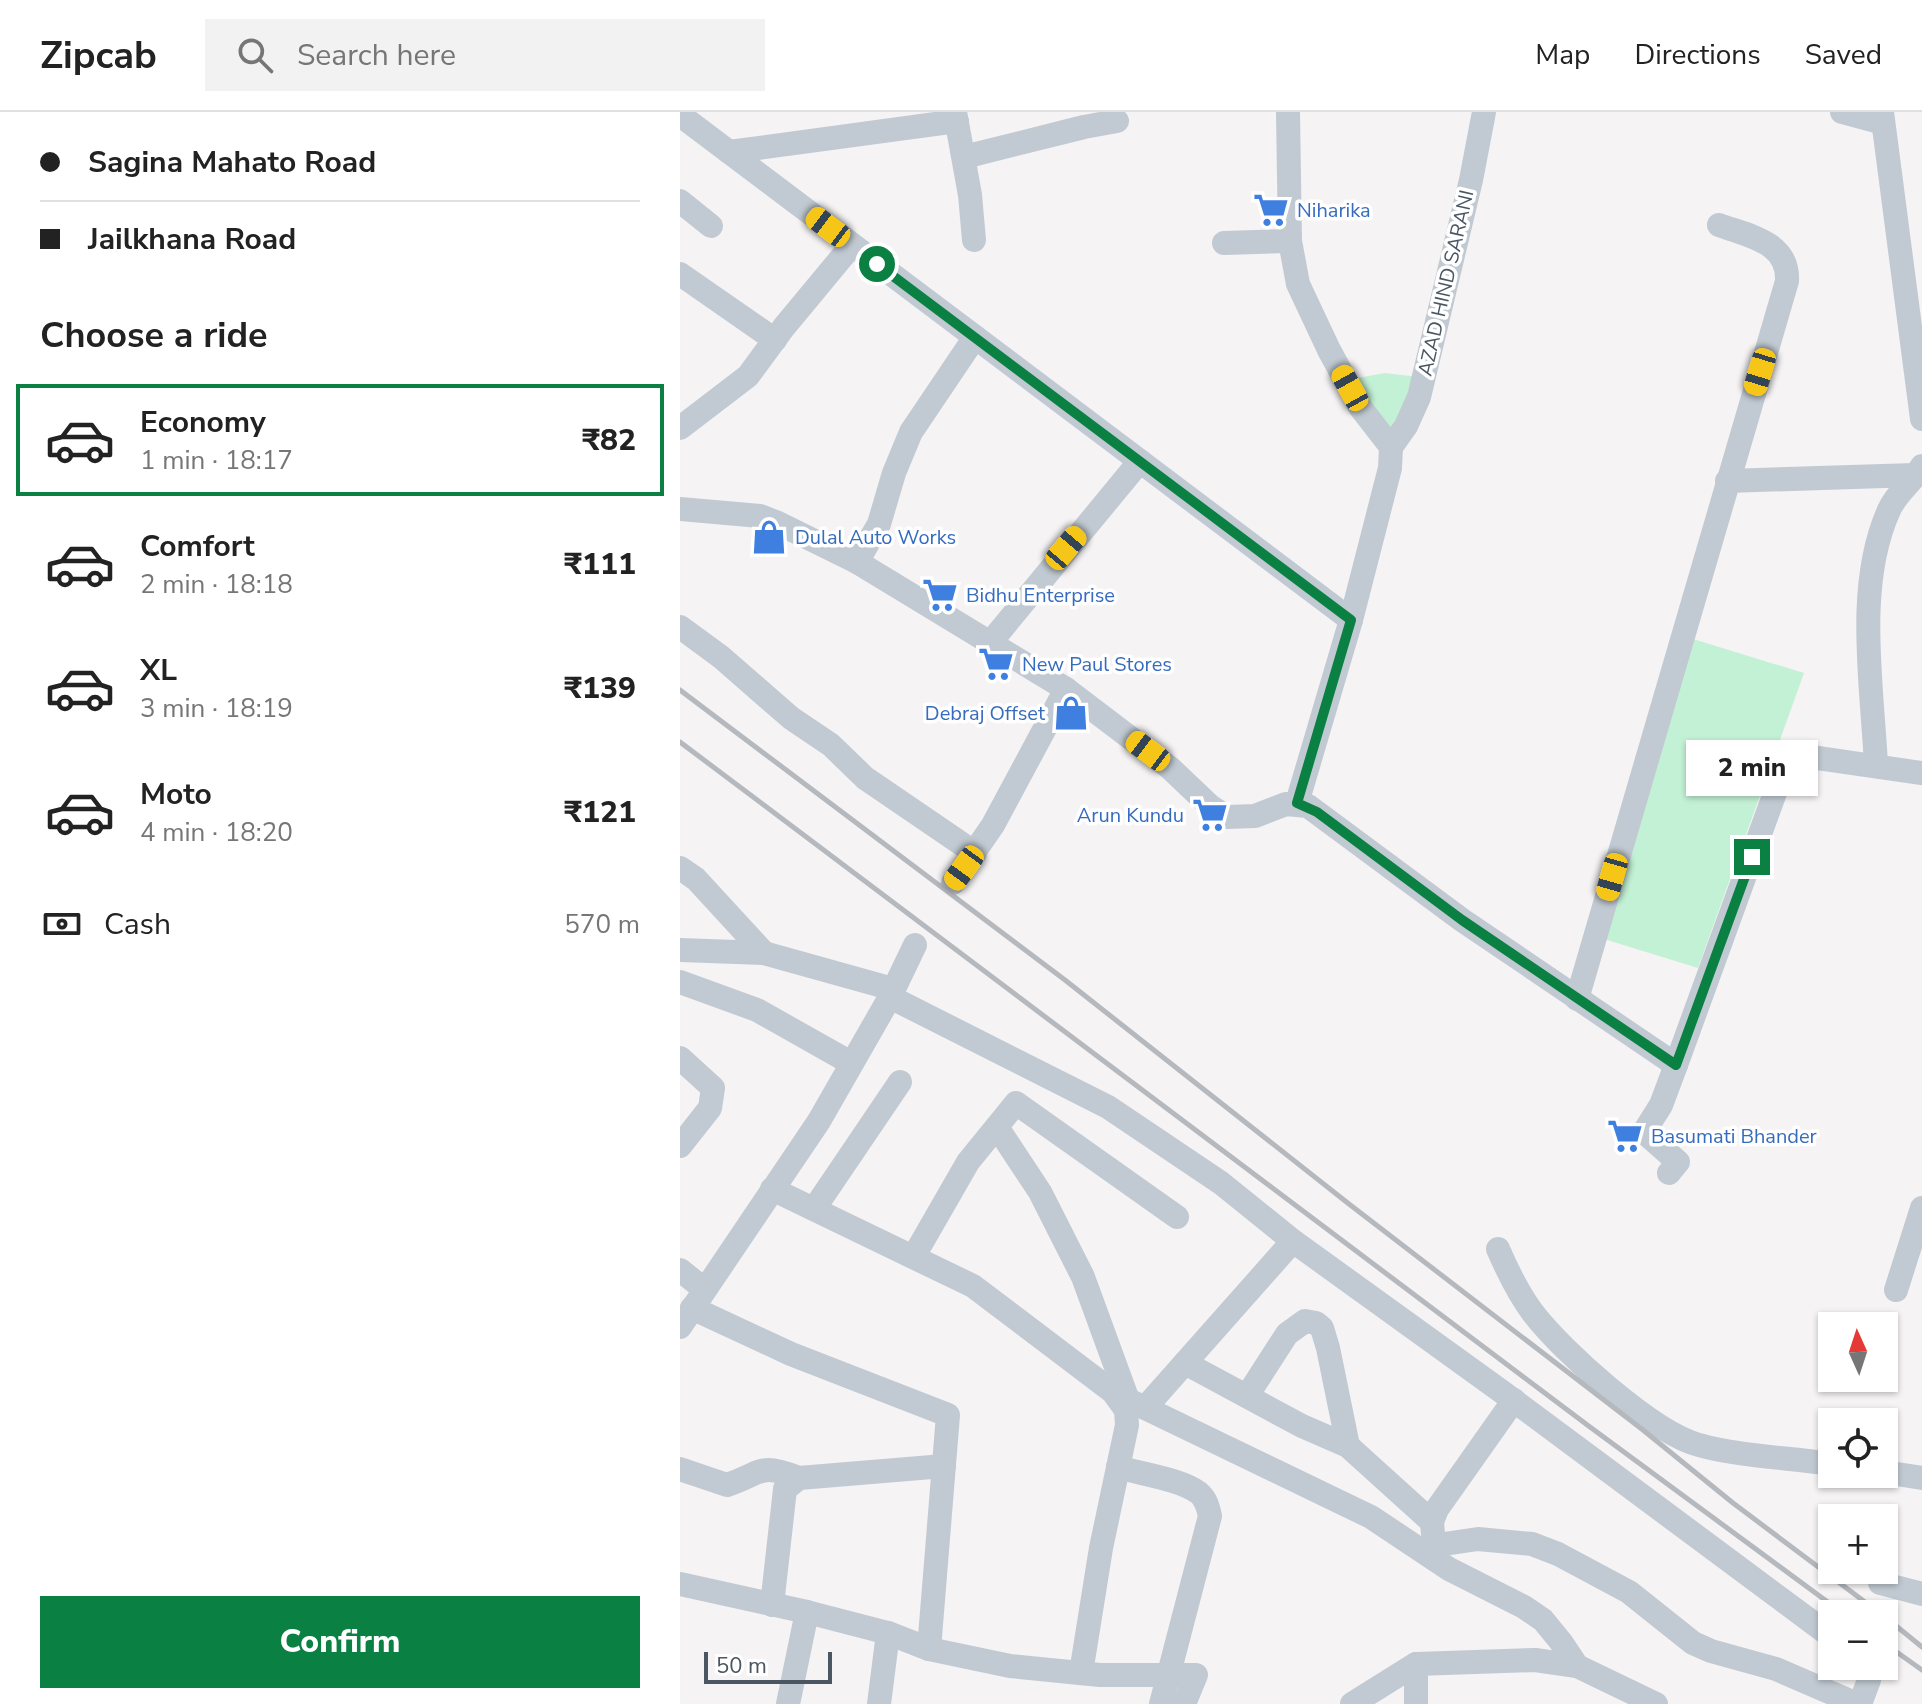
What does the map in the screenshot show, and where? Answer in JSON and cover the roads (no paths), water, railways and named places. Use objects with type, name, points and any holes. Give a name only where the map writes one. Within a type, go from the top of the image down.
[{"type":"street","points":[[1288,112],[1290,241],[1298,284],[1360,407],[1391,447],[1390,468],[1351,620],[1297,803]]},
{"type":"street","name":"AZAD HIND SARANI","points":[[1391,447],[1406,426],[1419,397],[1464,211],[1484,112]]},
{"type":"street","points":[[1842,112],[1882,118],[1920,384],[1922,419]]},
{"type":"street","points":[[680,115],[1351,620]]},
{"type":"street","points":[[729,152],[956,116],[974,240]]},
{"type":"street","points":[[964,157],[1117,121]]},
{"type":"street","points":[[680,201],[711,226]]},
{"type":"street","points":[[1577,999],[1787,281],[1788,272],[1783,257],[1773,246],[1719,225]]},
{"type":"street","points":[[1224,243],[1290,241]]},
{"type":"street","points":[[680,428],[748,376],[852,245]]},
{"type":"street","points":[[682,278],[775,340]]},
{"type":"street","points":[[857,562],[879,524],[894,473],[911,432],[975,337]]},
{"type":"street","points":[[990,643],[1140,461]]},
{"type":"street","points":[[1727,481],[1918,471]]},
{"type":"street","points":[[1876,765],[1868,603],[1872,567],[1890,508],[1918,471]]},
{"type":"street","points":[[680,509],[760,516],[857,562],[1066,689],[1170,768],[1210,806],[1227,817],[1255,816],[1297,803],[1317,812],[1462,920],[1676,1065]]},
{"type":"street","points":[[680,627],[721,657],[791,718],[831,745],[865,778],[975,853]]},
{"type":"street","points":[[953,883],[975,853],[1066,689]]},
{"type":"street","points":[[1669,1173],[1678,1162],[1644,1132],[1661,1105],[1784,768],[1793,759],[1804,756],[1922,773]]},
{"type":"street","points":[[680,868],[696,879],[764,953]]},
{"type":"street","points":[[692,1308],[819,1121],[892,993],[915,945]]},
{"type":"street","points":[[680,950],[764,953],[892,993],[1108,1107],[1221,1183],[1293,1241],[1514,1400],[1818,1627]]},
{"type":"street","points":[[680,982],[757,1010],[851,1063]]},
{"type":"street","points":[[680,1058],[713,1088],[710,1108],[680,1146]]},
{"type":"street","points":[[814,1209],[900,1082]]},
{"type":"street","points":[[914,1256],[968,1162],[1016,1103],[1177,1217]]},
{"type":"street","points":[[997,1127],[1040,1192],[1083,1277],[1129,1400],[1081,1673]]},
{"type":"street","points":[[772,1189],[973,1286],[1129,1400],[1371,1517],[1449,1569],[1524,1607],[1543,1620],[1577,1666]]},
{"type":"street","points":[[1896,1290],[1922,1208]]},
{"type":"street","points":[[1129,1400],[1185,1363],[1293,1241]]},
{"type":"street","points":[[1498,1249],[1524,1300],[1554,1337],[1616,1393],[1672,1434],[1699,1445],[1818,1462]]},
{"type":"street","points":[[680,1270],[692,1308],[791,1354],[948,1415],[929,1649]]},
{"type":"street","points":[[1247,1396],[1287,1334],[1305,1321],[1316,1323],[1322,1328],[1328,1348],[1348,1446]]},
{"type":"street","points":[[1185,1363],[1302,1426],[1348,1446],[1435,1534],[1449,1569]]},
{"type":"street","points":[[1435,1534],[1437,1509],[1514,1400]]},
{"type":"street","points":[[680,1469],[727,1485],[765,1469],[777,1469],[799,1478],[944,1466]]},
{"type":"street","points":[[1118,1467],[1184,1486],[1200,1494],[1207,1502],[1210,1516],[1161,1704]]},
{"type":"street","points":[[1898,1474],[1922,1478]]},
{"type":"street","points":[[772,1605],[785,1489],[799,1478]]},
{"type":"street","points":[[1435,1534],[1532,1544],[1558,1554],[1629,1592],[1693,1643],[1776,1669],[1859,1704],[1869,1680]]},
{"type":"street","points":[[680,1584],[807,1612],[888,1633],[929,1649],[1010,1666],[1081,1673],[1196,1675]]},
{"type":"street","points":[[1884,1584],[1922,1594]]},
{"type":"street","points":[[788,1704],[807,1612]]},
{"type":"street","points":[[879,1704],[888,1633]]},
{"type":"street","points":[[1352,1704],[1416,1664],[1535,1660],[1577,1666],[1656,1704]]},
{"type":"street","points":[[1416,1664],[1416,1704]]},
{"type":"street","points":[[1184,1704],[1196,1675]]},
{"type":"street","points":[[1196,1675],[1200,1704]]},
{"type":"railway","points":[[680,690],[1065,980],[1733,1503],[1862,1600]]},
{"type":"railway","points":[[680,742],[1590,1427],[1825,1600]]},
{"type":"railway","points":[[1898,1627],[1922,1647]]},
{"type":"railway","points":[[1898,1653],[1922,1670]]},
{"type":"place","name":"Niharika","points":[[1271,210]]},
{"type":"place","name":"Dulal Auto Works","points":[[769,537]]},
{"type":"place","name":"Bidhu Enterprise","points":[[940,595]]},
{"type":"place","name":"New Paul Stores","points":[[996,664]]},
{"type":"place","name":"Debraj Offset","points":[[1071,713]]},
{"type":"place","name":"Arun Kundu","points":[[1210,815]]},
{"type":"place","name":"Basumati Bhander","points":[[1625,1136]]}]
